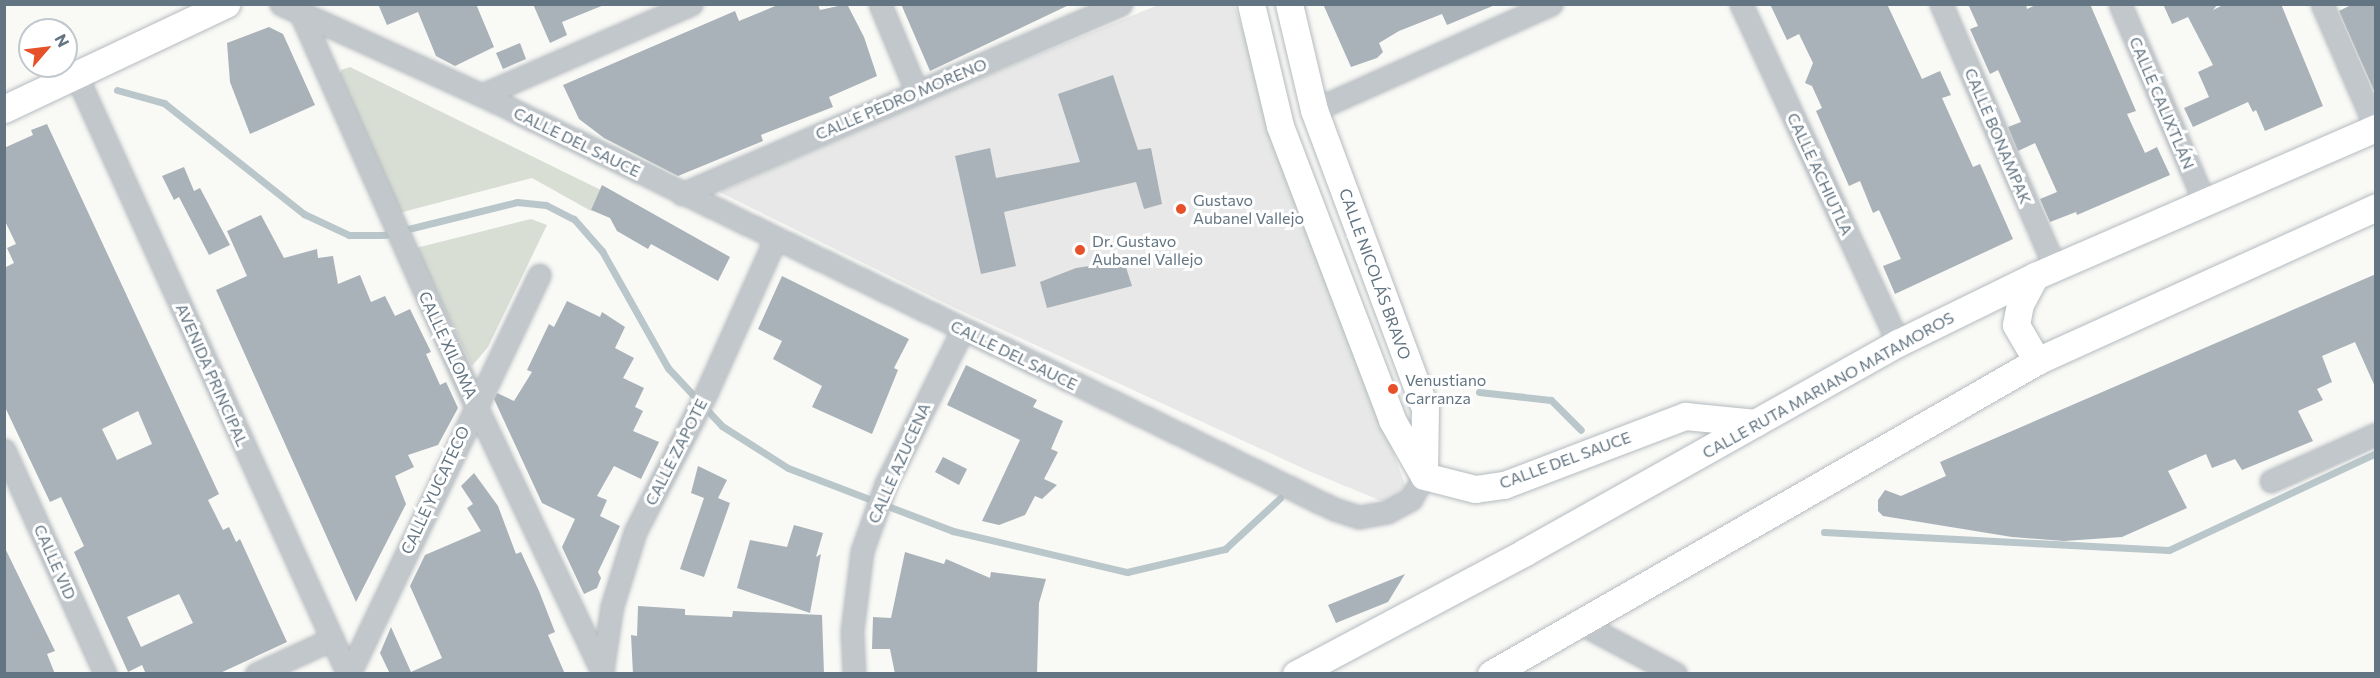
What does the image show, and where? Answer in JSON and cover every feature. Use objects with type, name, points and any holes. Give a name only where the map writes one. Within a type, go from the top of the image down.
[{"type":"main road","points":[[78,75],[226,4]]},
{"type":"main road","points":[[1251,4],[1280,126],[1392,420],[1424,476]]},
{"type":"main road","name":"CALLE NICOLÁS BRAVO","points":[[1289,4],[1314,110],[1425,408],[1424,476]]},
{"type":"main road","points":[[4,109],[72,78]]},
{"type":"main road","name":"CALLE RUTA MARIANO MATAMOROS","points":[[1296,674],[1525,552],[1898,343],[2045,272],[2376,128]]},
{"type":"main road","points":[[1491,674],[1582,624],[2037,361],[2376,207]]},
{"type":"main road","points":[[2037,361],[2016,326],[2020,304],[2045,272]]},
{"type":"main road","name":"CALLE DEL SAUCE","points":[[1424,476],[1475,489],[1504,484],[1685,416],[1756,423]]},
{"type":"street","name":"CALLE DEL SAUCE","points":[[281,4],[482,95],[962,331],[1359,517],[1388,512],[1412,499],[1424,476]]},
{"type":"street","points":[[482,95],[691,4]]},
{"type":"street","points":[[880,4],[917,93]]},
{"type":"street","name":"CALLE PEDRO MORENO","points":[[682,194],[1121,4]]},
{"type":"street","points":[[1314,110],[1551,4]]},
{"type":"street","name":"CALLE ACHIUTLA","points":[[1741,4],[1898,343]]},
{"type":"street","name":"CALLE BONAMPAK","points":[[1941,4],[2045,272]]},
{"type":"street","name":"CALLE CALIXTLÁN","points":[[2120,4],[2204,201]]},
{"type":"street","points":[[2322,4],[2376,128]]},
{"type":"street","name":"CALLE XILOMA","points":[[301,14],[386,209],[475,404],[603,672]]},
{"type":"street","name":"AVENIDA PRINCIPAL","points":[[77,78],[348,674]]},
{"type":"street","name":"CALLE ZAPOTE","points":[[603,672],[612,606],[635,532],[693,421],[775,240]]},
{"type":"street","name":"CALLE YUCATECO","points":[[348,674],[475,404],[539,275]]},
{"type":"street","name":"CALLE AZUCENA","points":[[854,674],[852,631],[862,551],[886,484],[962,331]]},
{"type":"street","points":[[2271,481],[2376,434]]},
{"type":"street","name":"CALLE VID","points":[[4,450],[105,674]]},
{"type":"street","points":[[1582,624],[1676,674]]},
{"type":"street","points":[[256,674],[332,639]]},
{"type":"shaded area","name":"Dr. Gustavo Aubanel Vallejo","points":[[1158,5],[1234,5],[1412,504],[1379,500],[1309,471],[955,308],[719,192],[937,96]]},
{"type":"shaded area","points":[[350,67],[601,190],[591,211],[532,178],[399,213],[338,80],[341,70]]},
{"type":"shaded area","points":[[531,219],[547,225],[488,347],[472,366],[416,248]]},
{"type":"building","points":[[378,4],[476,4],[494,47],[455,66],[436,56],[418,12],[387,25]]},
{"type":"building","points":[[533,4],[604,5],[562,22],[567,35],[550,43]]},
{"type":"building","points":[[780,4],[818,4],[820,10],[847,4],[864,37],[877,76],[829,97],[833,107],[761,135],[763,141],[678,176],[604,138],[579,119],[563,85],[735,11],[739,21]]},
{"type":"building","points":[[901,4],[1071,4],[930,71]]},
{"type":"building","points":[[1323,4],[1495,5],[1447,25],[1442,14],[1399,31],[1379,43],[1383,52],[1377,58],[1351,67]]},
{"type":"building","points":[[1770,4],[1887,4],[1922,79],[1940,71],[1951,95],[1942,98],[1973,167],[1980,164],[2013,239],[1895,294],[1883,266],[1901,259],[1879,210],[1873,213],[1860,181],[1849,186],[1816,111],[1822,108],[1812,86],[1805,83],[1813,63],[1799,34],[1787,40]]},
{"type":"building","points":[[1968,4],[2026,4],[2027,9],[2038,4],[2090,4],[2136,111],[2127,114],[2145,153],[2157,147],[2170,175],[2077,215],[2076,212],[2050,222],[2040,199],[2057,192],[2035,143],[2018,151],[2008,127],[2021,122],[1998,70],[1990,74],[1970,29],[1978,26]]},
{"type":"building","points":[[2163,4],[2218,4],[2213,10],[2225,4],[2281,4],[2323,106],[2265,131],[2256,110],[2253,112],[2248,102],[2193,127],[2184,108],[2209,97],[2198,72],[2213,65],[2188,17],[2172,24]]},
{"type":"building","points":[[2353,4],[2376,4],[2376,95],[2339,11]]},
{"type":"building","points":[[269,27],[283,34],[315,105],[250,134],[230,82],[227,43]]},
{"type":"building","points":[[520,43],[526,59],[503,69],[496,53]]},
{"type":"building","points":[[1113,75],[1138,150],[1151,148],[1162,204],[1144,209],[1136,182],[1004,212],[1016,266],[981,274],[955,156],[990,148],[996,178],[1080,162],[1058,94]]},
{"type":"building","points":[[47,124],[219,494],[208,500],[223,530],[229,527],[236,542],[240,539],[287,642],[218,674],[146,674],[142,665],[128,672],[74,552],[84,546],[61,497],[50,502],[4,405],[4,268],[14,263],[7,248],[16,244],[4,219],[4,148],[33,135],[31,130]],"holes":[[[138,411],[152,444],[117,460],[102,429]],[[179,594],[193,623],[141,647],[127,617]]]},
{"type":"building","points":[[184,167],[194,191],[200,188],[230,245],[209,255],[179,197],[174,200],[162,176]]},
{"type":"building","points":[[602,185],[730,257],[718,281],[651,244],[648,249],[617,231],[610,218],[591,210]]},
{"type":"building","points":[[261,215],[284,258],[317,249],[318,258],[333,256],[338,284],[360,275],[371,302],[385,296],[395,316],[410,309],[431,352],[426,354],[440,385],[446,382],[458,408],[438,445],[408,455],[414,467],[395,476],[406,504],[356,602],[216,290],[247,276],[227,231]]},
{"type":"building","points":[[1124,261],[1132,286],[1047,308],[1040,282],[1076,268]]},
{"type":"building","points":[[2376,274],[2376,389],[2355,342],[2322,356],[2332,382],[2317,389],[2323,400],[2298,411],[2313,441],[2242,470],[2235,459],[2212,468],[2206,454],[2168,471],[2187,508],[2122,537],[2064,541],[2012,537],[1883,516],[1878,511],[1878,500],[1885,490],[1901,496],[1946,476],[1940,462]]},
{"type":"building","points":[[782,276],[909,339],[894,368],[898,370],[872,434],[812,407],[822,386],[773,359],[782,341],[758,329]]},
{"type":"building","points":[[567,301],[600,317],[602,312],[625,327],[615,348],[634,358],[623,378],[644,388],[635,407],[643,411],[633,431],[659,442],[641,479],[614,466],[597,496],[607,500],[600,516],[620,526],[598,572],[601,578],[597,588],[584,594],[562,547],[575,519],[542,503],[494,399],[497,393],[514,401],[532,372],[527,370],[549,324],[554,327]]},
{"type":"building","points":[[966,365],[1037,400],[1033,407],[1063,421],[1051,449],[1058,452],[1044,479],[1057,485],[1042,499],[1035,496],[1025,515],[999,525],[982,521],[1020,440],[947,405]]},
{"type":"building","points":[[943,457],[967,469],[959,485],[935,472]]},
{"type":"building","points":[[698,466],[727,480],[718,498],[730,503],[704,577],[680,569],[704,498],[691,493]]},
{"type":"building","points":[[474,473],[498,506],[516,554],[521,552],[539,591],[555,632],[548,635],[565,674],[390,674],[380,653],[391,627],[411,672],[442,658],[410,586],[425,555],[481,531],[467,508],[473,504],[461,486]]},
{"type":"building","points":[[794,525],[823,533],[816,557],[821,554],[810,613],[737,588],[750,540],[787,547]]},
{"type":"building","points":[[4,546],[55,651],[47,654],[55,674],[4,674]]},
{"type":"building","points":[[905,552],[944,564],[946,559],[990,578],[991,572],[1046,579],[1039,603],[1037,674],[895,674],[890,649],[872,649],[873,617],[891,618]]},
{"type":"building","points":[[1405,574],[1388,602],[1336,623],[1328,605]]},
{"type":"building","points":[[638,606],[685,609],[685,615],[732,617],[733,611],[822,615],[824,674],[633,674],[631,635],[637,636]]},
{"type":"waterway","points":[[117,90],[164,103],[304,214],[349,235],[384,235],[517,202],[546,205],[574,219],[602,251],[668,368],[722,426],[788,468],[953,531],[1127,572],[1225,549],[1280,498]]},
{"type":"waterway","points":[[1479,392],[1551,400],[1581,430]]},
{"type":"waterway","points":[[1824,532],[2169,550],[2376,453]]},
{"type":"place","name":"Gustavo Aubanel Vallejo","points":[[1181,209]]},
{"type":"place","name":"Dr. Gustavo Aubanel Vallejo","points":[[1080,250]]},
{"type":"place","name":"Venustiano Carranza","points":[[1393,389]]}]
